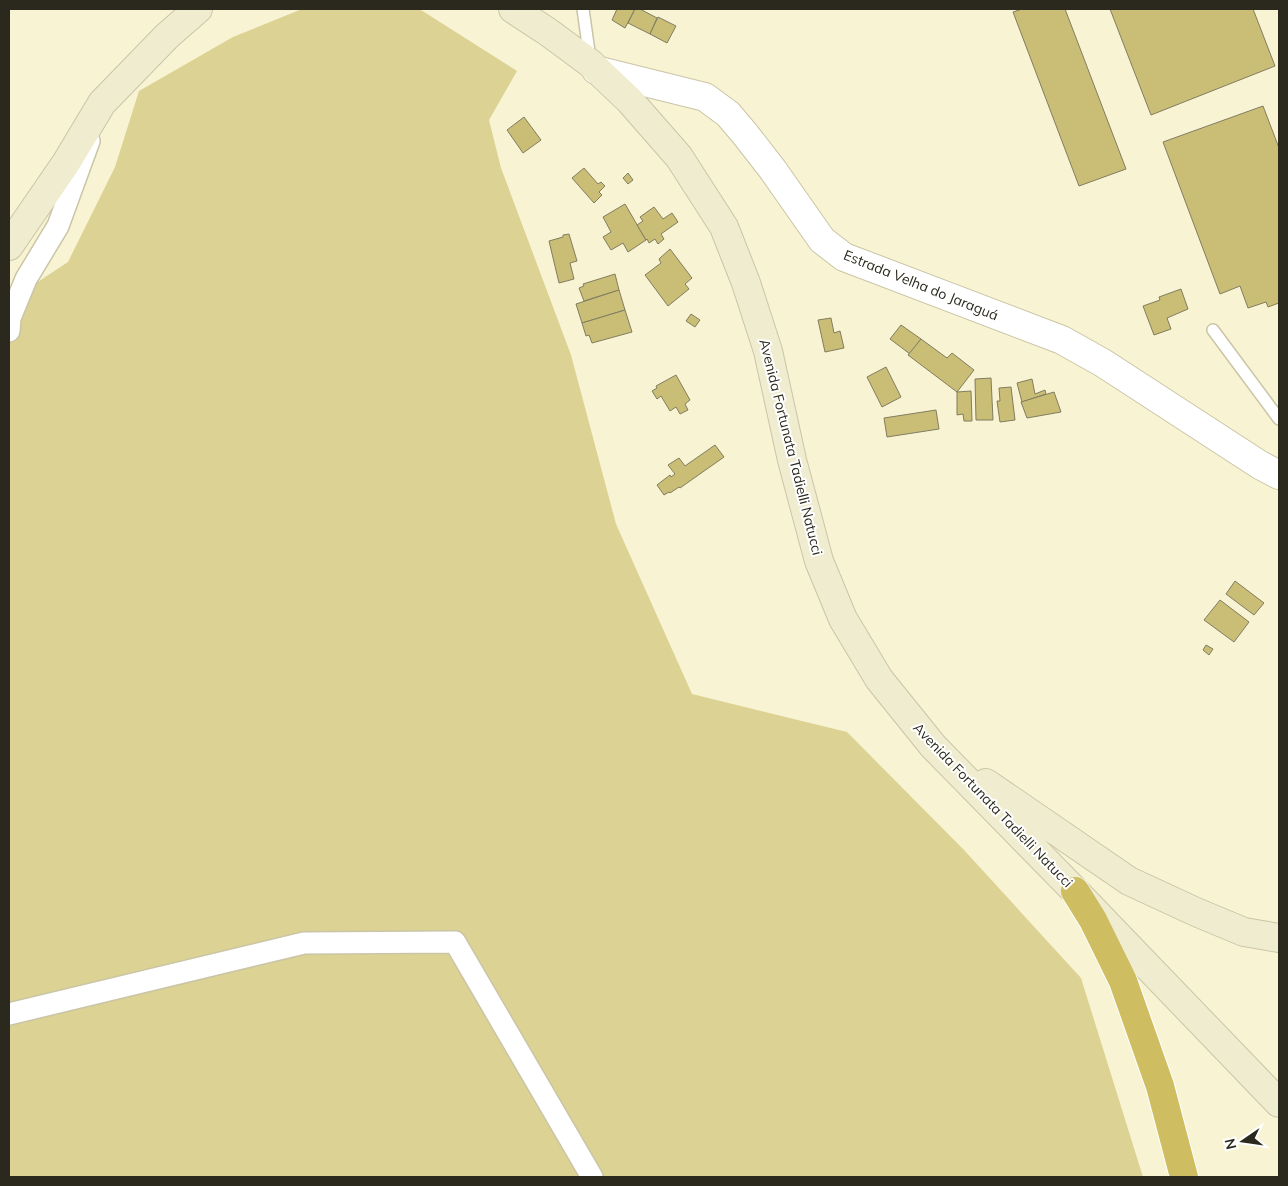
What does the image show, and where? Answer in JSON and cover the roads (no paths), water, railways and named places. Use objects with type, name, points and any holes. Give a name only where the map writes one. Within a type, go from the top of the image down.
[{"type":"highway","points":[[1075,891],[1093,920],[1124,981],[1160,1086],[1184,1177]]},
{"type":"main road","points":[[9,246],[66,163],[102,103],[166,36],[198,9]]},
{"type":"main road","name":"Avenida Fortunata Tadielli Natucci","points":[[513,9],[548,32],[593,67],[630,101],[679,157],[724,227],[746,283],[768,351],[792,460],[823,570],[843,619],[879,679],[933,746],[1270,1094],[1279,1107]]},
{"type":"main road","points":[[933,746],[1129,881],[1244,932],[1279,938]]},
{"type":"street","name":"Estrada Velha do Jaraguá","points":[[593,67],[705,96],[728,114],[773,170],[822,240],[844,257],[1062,340],[1104,363],[1260,465],[1279,475]]},
{"type":"street","points":[[9,331],[10,318],[26,279],[58,226],[102,103]]},
{"type":"street","points":[[9,1014],[304,943],[455,942],[592,1177]]},
{"type":"lane","points":[[584,9],[593,67]]},
{"type":"lane","points":[[1213,330],[1279,419]]}]
